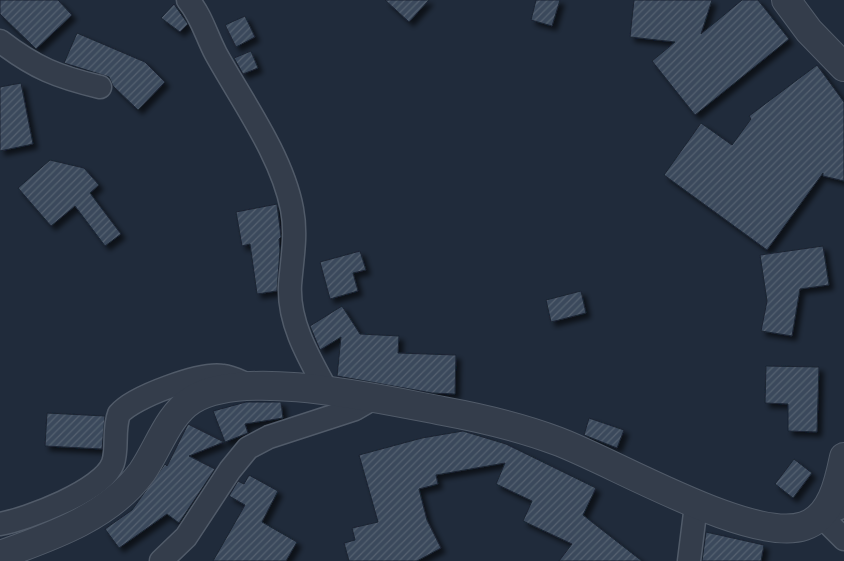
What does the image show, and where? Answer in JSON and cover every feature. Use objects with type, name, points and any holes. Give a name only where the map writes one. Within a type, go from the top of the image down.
[{"type":"street","points":[[188,0],[200,17],[212,47],[284,178],[293,212],[295,238],[290,284],[293,314],[310,359],[327,391]]},
{"type":"street","points":[[786,0],[809,31],[844,67]]},
{"type":"street","points":[[0,41],[34,66],[66,79],[100,87]]},
{"type":"street","points":[[0,524],[43,512],[90,486],[102,477],[113,463],[119,414],[130,405],[203,376],[224,376],[250,386]]},
{"type":"street","points":[[0,555],[38,542],[106,506],[134,482],[181,408],[190,401],[215,390],[250,386],[327,391],[374,398],[509,426],[556,440],[618,466],[696,504],[765,526],[788,529],[805,526],[833,511]]},
{"type":"street","points":[[160,561],[186,537],[230,470],[248,448],[269,437],[355,409],[374,398]]},
{"type":"street","points":[[844,457],[831,499],[833,511],[844,539]]},
{"type":"street","points":[[689,561],[696,504]]},
{"type":"building","points":[[0,0],[58,0],[72,15],[36,49],[0,14]]},
{"type":"building","points":[[385,0],[429,0],[409,22]]},
{"type":"building","points":[[536,0],[560,0],[552,26],[531,20]]},
{"type":"building","points":[[634,0],[712,0],[701,34],[742,0],[758,0],[789,39],[695,115],[652,61],[675,42],[630,37]]},
{"type":"building","points":[[174,4],[188,24],[180,32],[161,18]]},
{"type":"building","points":[[245,16],[255,37],[236,47],[225,25]]},
{"type":"building","points":[[77,33],[145,62],[165,82],[138,110],[113,86],[109,77],[64,63]]},
{"type":"building","points":[[251,51],[258,68],[243,74],[234,58]]},
{"type":"building","points":[[817,65],[844,102],[844,181],[823,176],[823,173],[767,250],[664,175],[701,123],[732,145],[751,119],[749,116]]},
{"type":"building","points":[[21,83],[33,144],[0,151],[0,87]]},
{"type":"building","points":[[50,160],[84,168],[99,185],[90,193],[121,234],[105,246],[75,206],[51,226],[18,188]]},
{"type":"building","points":[[277,204],[281,237],[279,239],[277,291],[257,294],[250,244],[242,246],[236,212]]},
{"type":"building","points":[[823,246],[829,285],[800,289],[792,336],[761,331],[767,301],[760,255]]},
{"type":"building","points":[[360,251],[366,270],[353,273],[358,291],[330,299],[320,262]]},
{"type":"building","points":[[581,291],[586,313],[551,322],[546,300]]},
{"type":"building","points":[[342,306],[360,334],[399,336],[398,353],[456,355],[455,394],[432,393],[337,376],[341,337],[320,350],[310,326]]},
{"type":"building","points":[[766,366],[819,367],[817,432],[788,431],[788,404],[765,403]]},
{"type":"building","points":[[246,402],[281,402],[283,418],[245,424],[248,433],[225,442],[213,411]]},
{"type":"building","points":[[47,413],[105,416],[102,449],[45,446]]},
{"type":"building","points":[[589,418],[624,430],[617,448],[584,435]]},
{"type":"building","points":[[188,424],[224,442],[189,456],[215,469],[179,523],[167,514],[119,548],[105,529],[132,510],[165,464],[167,466]]},
{"type":"building","points":[[463,431],[506,444],[596,488],[583,515],[642,561],[559,561],[572,544],[523,521],[532,501],[496,484],[505,463],[436,475],[438,484],[419,489],[427,520],[441,548],[417,561],[349,561],[344,543],[355,540],[352,528],[378,522],[359,455],[422,438]]},
{"type":"building","points":[[794,459],[812,473],[793,498],[775,484]]},
{"type":"building","points":[[249,475],[278,491],[262,522],[297,542],[286,561],[213,561],[245,505],[229,496],[238,481],[244,484]]},
{"type":"building","points":[[706,532],[764,545],[761,561],[702,561]]}]
